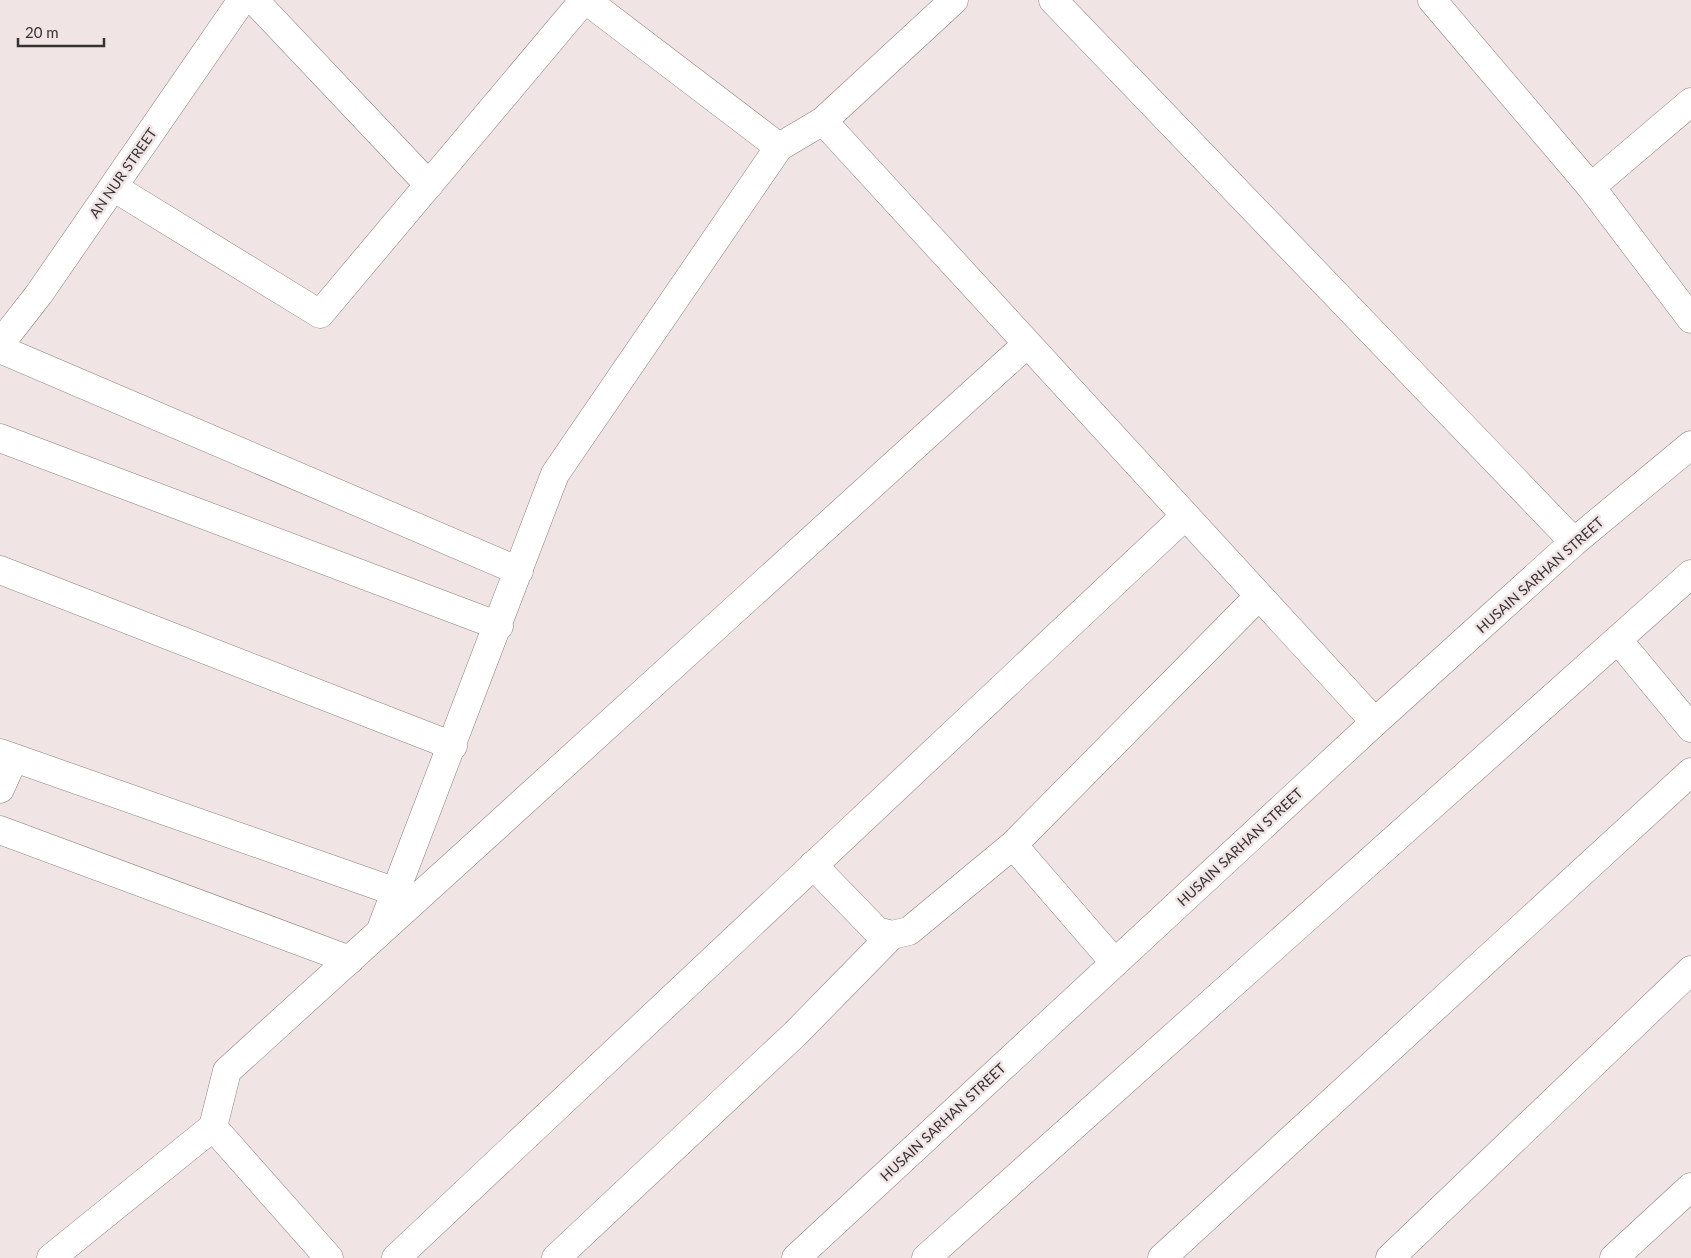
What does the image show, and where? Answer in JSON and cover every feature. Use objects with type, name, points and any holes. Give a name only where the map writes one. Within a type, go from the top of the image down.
[{"type":"street","name":"AN NUR STREET","points":[[0,344],[39,294],[242,0]]},
{"type":"street","points":[[254,0],[429,185]]},
{"type":"street","points":[[113,187],[320,314],[585,0],[779,147]]},
{"type":"street","points":[[380,932],[556,474],[779,147],[823,121],[954,0]]},
{"type":"street","points":[[1053,0],[1574,542]]},
{"type":"street","points":[[1432,0],[1591,187],[1691,319]]},
{"type":"street","points":[[1591,187],[1691,102]]},
{"type":"street","points":[[823,121],[1375,722]]},
{"type":"street","points":[[52,1258],[213,1127],[227,1071],[1027,344]]},
{"type":"street","points":[[0,349],[519,571]]},
{"type":"street","points":[[0,438],[499,626]]},
{"type":"street","name":"HUSAIN SARHAN STREET","points":[[796,1258],[1375,722],[1574,542],[1691,444]]},
{"type":"street","points":[[396,1258],[1185,516]]},
{"type":"street","points":[[0,570],[453,746]]},
{"type":"street","points":[[926,1258],[1691,574]]},
{"type":"street","points":[[556,1258],[795,1034],[892,935],[910,930],[1013,845],[1259,596]]},
{"type":"street","points":[[1618,640],[1691,728]]},
{"type":"street","points":[[0,789],[7,756],[396,892]]},
{"type":"street","points":[[1162,1258],[1691,772]]},
{"type":"street","points":[[0,830],[350,960]]},
{"type":"street","points":[[1013,845],[1116,963]]},
{"type":"street","points":[[813,865],[877,930],[892,935]]},
{"type":"street","points":[[1390,1258],[1691,970]]},
{"type":"street","points":[[213,1127],[329,1258]]},
{"type":"street","points":[[1614,1258],[1691,1187]]}]
